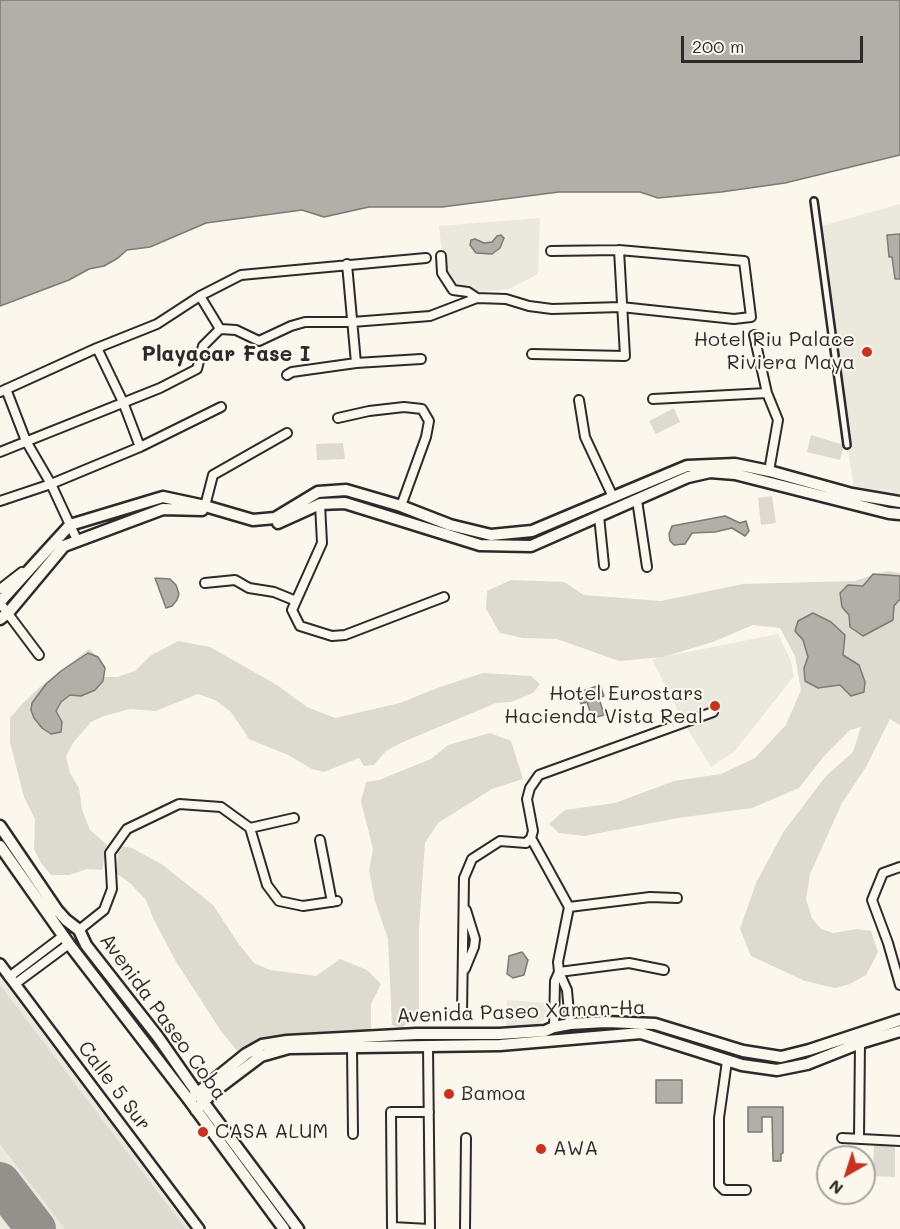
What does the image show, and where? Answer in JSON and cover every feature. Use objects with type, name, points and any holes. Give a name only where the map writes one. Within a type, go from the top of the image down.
[{"type":"main road","points":[[0,603],[70,525],[163,497],[253,520],[275,518],[318,492],[346,490],[401,506],[431,524],[480,545],[531,546],[599,516],[687,466],[769,471],[852,494],[900,502]]},
{"type":"main road","points":[[735,469],[889,513],[900,514]]},
{"type":"main road","points":[[4,616],[64,546],[163,509],[205,510],[257,527],[275,524],[320,504],[345,503],[373,512],[431,524],[450,525],[491,535],[532,531],[613,497],[640,494]]},
{"type":"main road","points":[[373,512],[376,499]]},
{"type":"main road","points":[[582,510],[587,521]]},
{"type":"main road","name":"Avenida Paseo Coba","points":[[0,826],[53,913],[66,940],[298,1229]]},
{"type":"main road","name":"Avenida Paseo Coba","points":[[0,846],[53,913],[80,930],[86,945],[158,1037],[196,1102],[284,1229]]},
{"type":"main road","points":[[86,965],[96,958]]},
{"type":"main road","name":"Avenida Paseo Xaman-Ha","points":[[196,1102],[212,1093],[261,1056],[289,1048],[500,1044],[641,1033],[742,1065],[777,1070],[807,1064],[860,1043],[900,1020]]},
{"type":"main road","points":[[606,1022],[607,1034]]},
{"type":"main road","name":"Avenida Paseo Xaman-Ha","points":[[196,1102],[246,1054],[261,1045],[287,1041],[416,1034],[499,1034],[545,1031],[570,1024],[606,1022],[655,1024],[743,1051],[781,1057],[878,1032],[900,1032]]},
{"type":"street","points":[[814,201],[846,445]]},
{"type":"street","points":[[0,452],[160,388],[197,369],[203,346],[220,329],[236,330],[259,341],[305,322],[352,322],[430,316],[477,298],[506,299],[529,306],[552,309],[621,307],[734,319],[751,317],[744,261],[619,250],[551,250]]},
{"type":"street","points":[[532,354],[625,356],[619,250]]},
{"type":"street","points":[[441,256],[442,273],[453,290],[468,292],[477,298]]},
{"type":"street","points":[[77,540],[51,484],[26,441],[3,390],[97,348],[158,324],[200,296],[241,275],[426,258]]},
{"type":"street","points":[[347,264],[356,363]]},
{"type":"street","points":[[200,296],[220,329]]},
{"type":"street","points":[[754,334],[767,393],[778,420],[769,471]]},
{"type":"street","points":[[97,348],[123,402],[140,447]]},
{"type":"street","points":[[287,375],[292,372],[356,363],[421,359]]},
{"type":"street","points":[[653,399],[767,393]]},
{"type":"street","points":[[579,400],[585,437],[613,497]]},
{"type":"street","points":[[0,501],[51,484],[140,447],[221,407]]},
{"type":"street","points":[[338,418],[369,411],[404,407],[422,409],[429,421],[426,438],[401,506]]},
{"type":"street","points":[[205,506],[213,475],[286,433]]},
{"type":"street","points":[[640,494],[647,567]]},
{"type":"street","points":[[320,504],[322,543],[292,610],[300,626],[332,636],[345,635],[444,597]]},
{"type":"street","points":[[599,516],[604,565]]},
{"type":"street","points":[[0,590],[40,558]]},
{"type":"street","points":[[205,583],[235,580],[249,588],[274,592],[296,601]]},
{"type":"street","points":[[0,603],[4,616],[39,655]]},
{"type":"street","points":[[462,1014],[464,878],[472,859],[500,841],[526,843],[531,838],[533,831],[527,799],[530,788],[539,775],[713,712]]},
{"type":"street","points":[[80,930],[104,910],[112,889],[110,853],[127,830],[178,804],[221,807],[250,828],[267,885],[279,901],[303,906],[334,901],[320,840]]},
{"type":"street","points":[[250,828],[294,818]]},
{"type":"street","points":[[531,838],[569,907],[558,962],[559,972],[567,990],[570,1024]]},
{"type":"street","points":[[900,867],[883,873],[872,900],[900,985]]},
{"type":"street","points":[[569,907],[650,897],[677,898]]},
{"type":"street","points":[[12,980],[66,940]]},
{"type":"street","points":[[559,972],[629,963],[664,970]]},
{"type":"street","name":"Calle 5 Sur","points":[[0,964],[199,1229]]},
{"type":"street","points":[[554,1027],[555,981],[559,972]]},
{"type":"street","points":[[860,1043],[860,1138]]},
{"type":"street","points":[[428,1046],[429,1112],[429,1229],[392,1227],[391,1112],[429,1112]]},
{"type":"street","points":[[352,1047],[353,1134]]},
{"type":"street","points":[[727,1060],[719,1118],[719,1185],[724,1190],[746,1190]]},
{"type":"street","points":[[465,1229],[466,1138]]},
{"type":"street","points":[[842,1138],[900,1141]]},
{"type":"shaded area","points":[[0,0],[900,0],[900,155],[785,183],[721,192],[658,198],[640,192],[559,192],[442,207],[369,207],[324,217],[302,210],[206,223],[150,247],[127,250],[104,266],[89,269],[69,280],[0,306]]},
{"type":"shaded area","name":"Hotel Riu Palace Riviera Maya","points":[[900,204],[900,495],[854,489],[835,365],[818,227]]},
{"type":"shaded area","points":[[540,218],[538,274],[509,289],[476,292],[452,285],[444,272],[439,226]]},
{"type":"shaded area","points":[[900,234],[900,279],[895,279],[892,257],[889,257],[887,235]]},
{"type":"shaded area","points":[[501,235],[504,238],[500,248],[492,254],[476,253],[470,245],[471,240],[492,242]]},
{"type":"shaded area","points":[[674,408],[680,422],[656,434],[649,421]]},
{"type":"shaded area","points":[[811,435],[844,445],[840,460],[807,452]]},
{"type":"shaded area","points":[[343,443],[345,459],[317,460],[316,444]]},
{"type":"shaded area","points":[[772,496],[776,523],[761,525],[758,498]]},
{"type":"shaded area","points":[[725,516],[740,523],[746,521],[749,531],[745,536],[732,528],[715,532],[692,533],[685,544],[674,545],[670,541],[669,534],[672,526]]},
{"type":"shaded area","points":[[887,571],[900,573],[900,725],[890,719],[866,767],[842,803],[810,874],[806,899],[812,918],[821,929],[833,933],[857,929],[871,931],[878,952],[866,975],[850,984],[835,988],[805,981],[751,956],[740,929],[756,883],[784,831],[826,776],[853,752],[861,727],[850,730],[824,756],[799,788],[752,808],[678,818],[584,836],[559,833],[549,824],[565,810],[615,803],[674,781],[721,774],[755,758],[786,725],[801,690],[795,656],[780,628],[753,625],[713,642],[663,657],[619,661],[557,639],[523,638],[500,633],[486,609],[487,591],[511,580],[564,582],[584,595],[661,601],[743,584],[854,581]]},
{"type":"shaded area","points":[[873,574],[900,576],[900,599],[894,606],[893,620],[863,636],[850,627],[849,615],[842,607],[840,593],[848,585],[863,586]]},
{"type":"shaded area","points":[[155,578],[170,579],[176,585],[179,594],[172,606],[166,608]]},
{"type":"shaded area","points":[[813,613],[831,622],[845,635],[843,655],[859,665],[865,682],[864,692],[851,696],[840,685],[818,688],[805,681],[804,668],[808,657],[803,640],[795,631],[798,621]]},
{"type":"shaded area","name":"Hotel Eurostars Hacienda Vista Real","points":[[778,634],[791,661],[794,676],[735,751],[711,767],[685,725],[652,659]]},
{"type":"shaded area","points":[[178,641],[210,647],[277,685],[307,707],[335,718],[400,703],[483,673],[531,676],[540,684],[533,693],[511,702],[496,703],[403,742],[386,751],[374,765],[364,766],[359,758],[324,772],[312,769],[288,755],[249,739],[231,712],[215,700],[198,694],[156,711],[130,709],[104,716],[91,722],[73,743],[66,756],[70,773],[79,788],[82,810],[90,830],[107,845],[102,870],[87,869],[69,875],[51,875],[41,863],[34,849],[35,819],[24,797],[10,742],[10,718],[41,686],[89,649],[100,659],[103,677],[117,677],[135,671],[150,656]]},
{"type":"shaded area","points":[[88,653],[98,657],[105,668],[103,681],[95,690],[81,696],[70,695],[61,702],[56,711],[62,722],[61,732],[51,734],[34,718],[31,710],[32,703],[46,684]]},
{"type":"shaded area","points":[[600,685],[604,696],[599,698],[604,715],[592,718],[587,702],[581,704],[577,693]]},
{"type":"shaded area","points":[[490,733],[511,741],[523,779],[492,789],[438,823],[425,843],[419,929],[419,1014],[401,1028],[392,1025],[388,939],[375,901],[369,870],[373,849],[361,801],[366,782],[379,780],[431,759],[448,745]]},
{"type":"shaded area","points":[[119,846],[132,848],[163,865],[213,905],[254,963],[270,970],[316,976],[340,959],[367,970],[381,984],[371,1004],[371,1031],[348,1034],[293,1034],[265,1038],[238,1052],[221,1031],[175,960],[146,900],[130,883],[116,873]]},
{"type":"shaded area","points":[[522,952],[528,960],[524,975],[513,978],[507,974],[509,956]]},
{"type":"shaded area","points":[[0,977],[60,1056],[190,1229],[0,1229]]},
{"type":"shaded area","points":[[0,985],[186,1229],[65,1229],[0,1144]]},
{"type":"shaded area","points":[[507,1000],[547,1003],[551,1010],[546,1018],[534,1027],[506,1028]]},
{"type":"shaded area","points":[[656,1080],[682,1080],[682,1103],[656,1103]]},
{"type":"shaded area","points":[[748,1107],[783,1107],[781,1161],[773,1161],[772,1117],[762,1117],[762,1132],[748,1132]]},
{"type":"shaded area","points":[[876,1145],[895,1146],[895,1177],[876,1176]]},
{"type":"runway","points":[[0,1182],[36,1229]]},
{"type":"place","name":"Hotel Riu Palace Riviera Maya","points":[[867,352]]},
{"type":"place","name":"Hotel Eurostars Hacienda Vista Real","points":[[715,706]]},
{"type":"place","name":"Bamoa","points":[[449,1094]]},
{"type":"place","name":"CASA ALUM","points":[[203,1132]]},
{"type":"place","name":"AWA","points":[[541,1149]]},
{"type":"district","name":"Playacar Fase I","points":[[226,355]]}]
